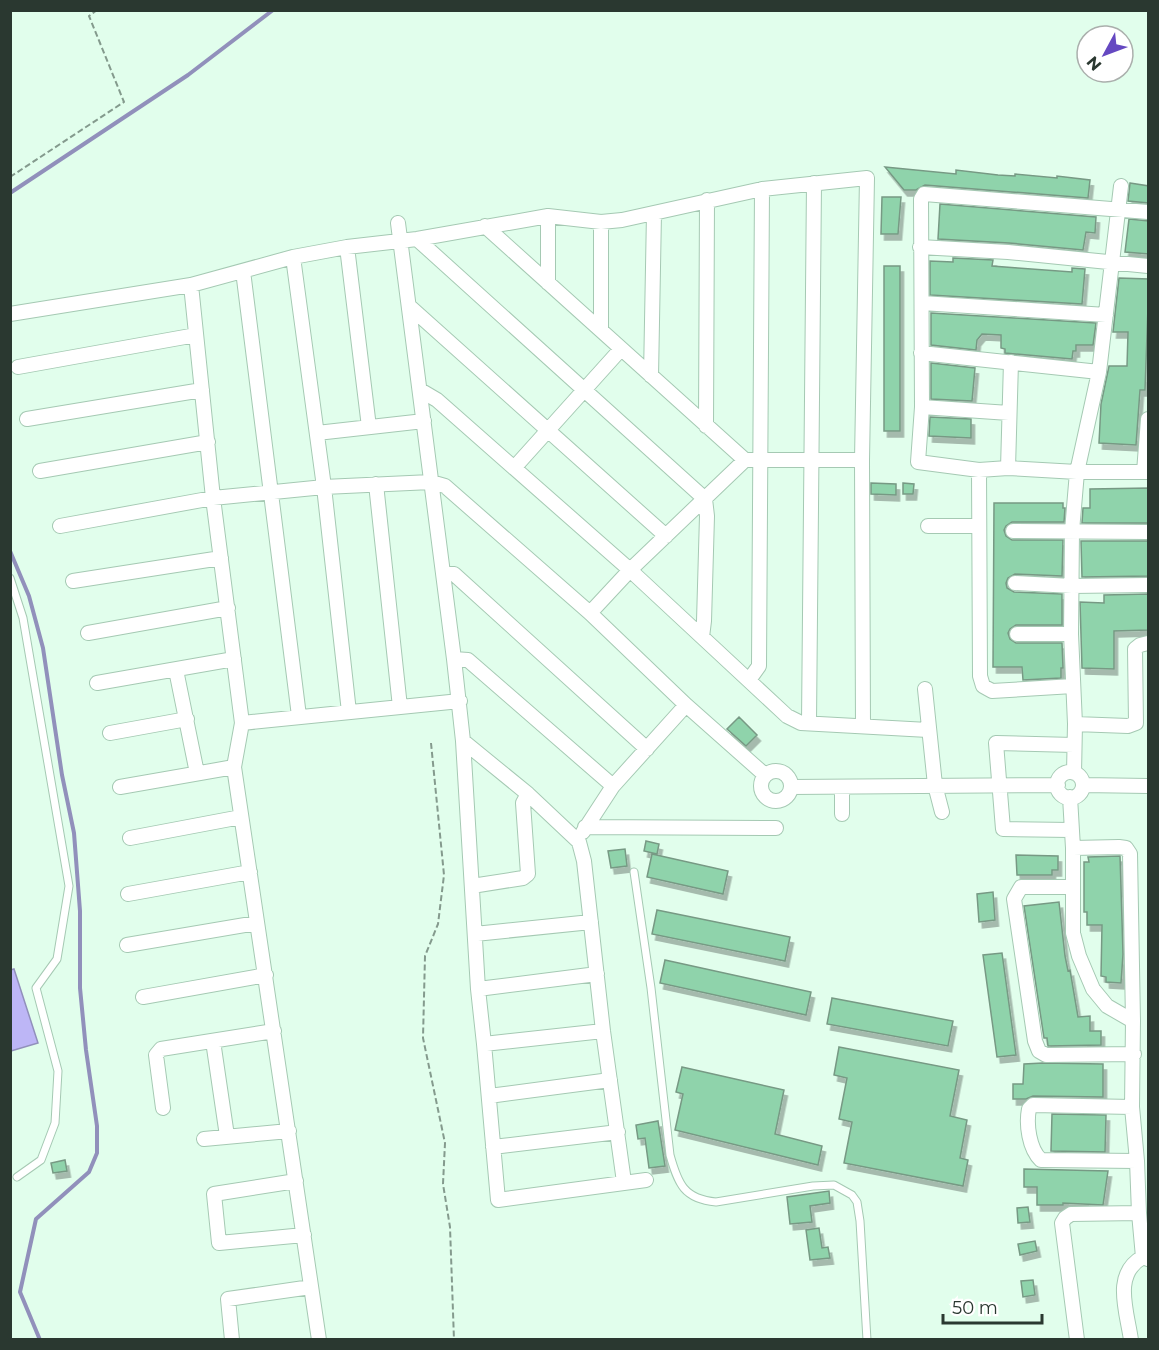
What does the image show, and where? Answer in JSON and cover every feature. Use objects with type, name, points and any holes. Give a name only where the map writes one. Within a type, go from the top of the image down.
[{"type":"street","points":[[10,314],[191,285],[293,257],[347,247],[417,239],[548,216],[601,222],[654,213],[762,189],[867,178],[862,460],[862,726]]},
{"type":"street","points":[[809,723],[813,183]]},
{"type":"street","points":[[1074,772],[1064,774],[1058,780],[1062,795],[1070,797],[1078,795],[1083,785],[1082,780],[1074,772],[1075,724],[1071,633],[1072,531],[1077,472],[1099,372],[1120,210],[1121,186]]},
{"type":"street","points":[[749,680],[759,666],[762,189]]},
{"type":"street","points":[[1149,212],[924,194],[921,199],[922,407],[918,462],[980,470],[1008,468],[1077,472],[1147,472],[1149,419]]},
{"type":"street","points":[[706,426],[708,200]]},
{"type":"street","points":[[651,376],[654,213]]},
{"type":"street","points":[[548,216],[548,283]]},
{"type":"street","points":[[601,222],[601,330]]},
{"type":"street","points":[[398,223],[460,701],[478,989],[498,1200],[646,1180]]},
{"type":"street","points":[[485,226],[745,460],[862,460]]},
{"type":"street","points":[[417,239],[705,499],[707,516],[705,621],[702,637]]},
{"type":"street","points":[[347,247],[369,427]]},
{"type":"street","points":[[920,247],[1008,252],[1149,266]]},
{"type":"street","points":[[293,257],[324,487],[350,711]]},
{"type":"street","points":[[243,271],[299,716]]},
{"type":"street","points":[[191,285],[213,498],[242,723],[234,767],[319,1339],[304,1340]]},
{"type":"street","points":[[922,303],[1106,315]]},
{"type":"street","points":[[409,306],[666,536]]},
{"type":"street","points":[[18,367],[196,335]]},
{"type":"street","points":[[514,468],[621,349]]},
{"type":"street","points":[[921,353],[1099,372]]},
{"type":"street","points":[[1008,468],[1011,362]]},
{"type":"street","points":[[27,419],[202,390]]},
{"type":"street","points":[[420,390],[437,400],[630,570],[787,716],[801,723],[928,730]]},
{"type":"street","points":[[922,407],[1009,413]]},
{"type":"street","points":[[317,433],[424,421]]},
{"type":"street","points":[[40,471],[208,442]]},
{"type":"street","points":[[590,613],[630,570],[745,460]]},
{"type":"street","points":[[980,470],[980,676],[982,686],[992,691],[1073,686]]},
{"type":"street","points":[[60,526],[213,498],[376,484],[431,482],[445,486],[590,613],[686,705],[765,775]]},
{"type":"street","points":[[376,484],[400,707]]},
{"type":"street","points":[[928,526],[980,526]]},
{"type":"street","points":[[1013,531],[1149,532]]},
{"type":"street","points":[[73,581],[221,558]]},
{"type":"street","points":[[443,573],[454,574],[647,749]]},
{"type":"street","points":[[1015,582],[1072,586],[1149,585]]},
{"type":"street","points":[[88,633],[228,608]]},
{"type":"street","points":[[1017,634],[1071,633]]},
{"type":"street","points":[[1075,724],[1128,726],[1136,723],[1136,649],[1149,642]]},
{"type":"street","points":[[97,683],[234,659]]},
{"type":"street","points":[[454,659],[468,660],[613,786]]},
{"type":"street","points":[[176,670],[197,773]]},
{"type":"street","points":[[924,689],[935,785],[942,812]]},
{"type":"street","points":[[242,723],[460,701]]},
{"type":"street","points":[[579,842],[585,827],[613,786],[686,705]]},
{"type":"street","points":[[110,733],[187,719]]},
{"type":"street","points":[[463,741],[528,794],[579,842],[584,861],[603,1031],[624,1182]]},
{"type":"street","points":[[1071,830],[1004,835],[996,743],[1074,745]]},
{"type":"street","points":[[120,787],[234,767]]},
{"type":"street","points":[[774,771],[784,773],[790,782],[787,795],[779,800],[775,814],[761,789],[765,775],[774,771]]},
{"type":"street","points":[[790,787],[1058,785]]},
{"type":"street","points":[[1083,785],[1149,786]]},
{"type":"street","points":[[842,787],[842,814]]},
{"type":"street","points":[[472,885],[523,879],[528,874],[523,803],[528,794]]},
{"type":"street","points":[[1070,797],[1073,848],[1073,933],[1085,972],[1093,989],[1107,1006],[1132,1021]]},
{"type":"street","points":[[585,827],[775,814]]},
{"type":"street","points":[[130,838],[241,817]]},
{"type":"street","points":[[1073,848],[1119,847],[1126,848],[1130,854],[1134,1054],[1132,1107],[1139,1213],[1146,1258],[1133,1263],[1126,1275],[1123,1287],[1131,1340]]},
{"type":"street","points":[[128,894],[250,872]]},
{"type":"street","points":[[1072,887],[1021,887],[1014,899],[1035,1041],[1039,1051],[1046,1055],[1134,1054]]},
{"type":"street","points":[[475,934],[591,922]]},
{"type":"street","points":[[127,945],[257,923]]},
{"type":"street","points":[[478,989],[597,974]]},
{"type":"street","points":[[143,997],[266,975]]},
{"type":"street","points":[[163,1108],[156,1055],[160,1049],[274,1031]]},
{"type":"street","points":[[484,1044],[603,1031]]},
{"type":"street","points":[[213,1041],[227,1136]]},
{"type":"street","points":[[489,1096],[610,1080]]},
{"type":"street","points":[[1132,1107],[1033,1105],[1029,1109],[1028,1120],[1033,1150],[1041,1160],[1137,1161]]},
{"type":"street","points":[[204,1139],[289,1131]]},
{"type":"street","points":[[493,1147],[618,1132]]},
{"type":"street","points":[[296,1181],[214,1194],[219,1243],[304,1234]]},
{"type":"street","points":[[1077,1340],[1062,1223],[1071,1214],[1139,1213]]},
{"type":"street","points":[[232,1340],[228,1299],[311,1287]]},
{"type":"lane","points":[[10,578],[23,618],[69,886],[57,959],[36,988],[58,1071],[55,1123],[41,1160],[17,1177]]},
{"type":"lane","points":[[634,872],[651,988],[670,1155],[677,1180],[687,1192],[700,1200],[716,1202],[813,1186],[834,1185],[852,1195],[857,1202],[860,1221],[867,1340]]},
{"type":"path","points":[[10,177],[124,102],[88,16],[98,10]]},
{"type":"path","points":[[430,743],[444,875],[438,924],[425,956],[423,1038],[429,1075],[441,1115],[445,1143],[443,1184],[450,1227],[454,1340]]},
{"type":"shaded area","points":[[14,969],[38,1043],[11,1051],[10,970]]},
{"type":"building","points":[[885,167],[956,174],[956,170],[998,175],[1015,176],[1015,174],[1057,178],[1057,176],[1090,180],[1088,198],[925,185],[916,190],[904,190]]},
{"type":"building","points":[[1130,183],[1149,186],[1149,203],[1128,201]]},
{"type":"building","points":[[882,197],[901,197],[898,234],[881,234]]},
{"type":"building","points":[[940,204],[1096,217],[1095,233],[1086,232],[1083,250],[938,239]]},
{"type":"building","points":[[1129,219],[1149,221],[1149,254],[1125,252]]},
{"type":"building","points":[[953,258],[993,260],[992,266],[1072,272],[1072,268],[1085,269],[1082,304],[930,295],[930,261],[953,262]]},
{"type":"building","points":[[884,266],[900,266],[900,431],[884,431]]},
{"type":"building","points":[[1119,278],[1149,279],[1145,390],[1140,390],[1136,445],[1099,443],[1101,404],[1109,366],[1127,366],[1128,332],[1113,332]]},
{"type":"building","points":[[931,313],[1096,323],[1093,345],[1076,345],[1072,359],[1005,353],[1005,349],[1001,348],[1001,335],[982,334],[977,340],[976,350],[931,345]]},
{"type":"building","points":[[931,363],[975,368],[972,401],[931,399]]},
{"type":"building","points":[[930,417],[971,419],[971,438],[929,436]]},
{"type":"building","points":[[871,483],[896,484],[896,495],[871,494]]},
{"type":"building","points":[[903,483],[914,484],[913,494],[903,494]]},
{"type":"building","points":[[1149,488],[1149,523],[1082,523],[1083,508],[1090,508],[1090,489]]},
{"type":"building","points":[[994,503],[1063,503],[1063,508],[1065,508],[1064,522],[1012,522],[1004,530],[1006,536],[1012,540],[1063,540],[1062,576],[1015,574],[1008,578],[1006,583],[1007,588],[1014,592],[1062,594],[1062,625],[1016,625],[1008,633],[1010,639],[1016,643],[1062,643],[1061,678],[1023,680],[1022,667],[993,667]]},
{"type":"building","points":[[1081,541],[1149,541],[1149,576],[1082,577]]},
{"type":"building","points":[[1149,594],[1149,630],[1114,631],[1114,669],[1082,668],[1080,602],[1104,603],[1104,595]]},
{"type":"building","points":[[739,717],[757,735],[746,746],[727,729]]},
{"type":"building","points":[[646,841],[659,844],[657,854],[644,851]]},
{"type":"building","points":[[625,849],[627,866],[611,868],[608,851]]},
{"type":"building","points":[[652,854],[728,871],[723,894],[647,877]]},
{"type":"building","points":[[1016,855],[1058,856],[1058,870],[1052,870],[1052,875],[1017,875]]},
{"type":"building","points":[[1120,856],[1123,954],[1121,983],[1106,982],[1106,977],[1101,976],[1102,925],[1087,925],[1087,912],[1084,912],[1084,862],[1089,862],[1088,857]]},
{"type":"building","points":[[993,892],[995,920],[979,922],[977,894]]},
{"type":"building","points":[[1059,902],[1065,956],[1068,971],[1070,970],[1078,1017],[1090,1016],[1090,1031],[1101,1031],[1101,1045],[1048,1046],[1047,1038],[1044,1038],[1024,906]]},
{"type":"building","points":[[657,910],[790,937],[785,961],[652,934]]},
{"type":"building","points":[[1002,953],[1016,1055],[997,1057],[983,955]]},
{"type":"building","points":[[665,960],[811,992],[806,1015],[660,983]]},
{"type":"building","points":[[832,998],[953,1021],[948,1046],[827,1024]]},
{"type":"building","points":[[839,1047],[959,1070],[950,1116],[967,1120],[960,1158],[968,1160],[963,1186],[844,1163],[852,1122],[839,1119],[847,1078],[834,1075]]},
{"type":"building","points":[[1024,1064],[1103,1064],[1103,1097],[1033,1096],[1026,1099],[1013,1099],[1013,1084],[1023,1084]]},
{"type":"building","points":[[682,1067],[784,1090],[775,1134],[822,1146],[818,1165],[675,1130],[683,1094],[676,1092]]},
{"type":"building","points":[[1052,1114],[1106,1115],[1105,1152],[1051,1151]]},
{"type":"building","points":[[658,1121],[665,1166],[649,1168],[645,1138],[638,1139],[636,1125]]},
{"type":"building","points":[[65,1160],[67,1171],[53,1173],[51,1163]]},
{"type":"building","points":[[1024,1169],[1108,1171],[1103,1205],[1063,1203],[1063,1205],[1037,1205],[1037,1187],[1024,1187]]},
{"type":"building","points":[[829,1191],[830,1203],[810,1206],[812,1222],[790,1224],[787,1197]]},
{"type":"building","points":[[1028,1207],[1030,1222],[1018,1223],[1017,1208]]},
{"type":"building","points":[[819,1228],[822,1248],[828,1247],[830,1258],[810,1260],[806,1230]]},
{"type":"building","points":[[1035,1241],[1037,1251],[1020,1255],[1018,1244]]},
{"type":"building","points":[[1033,1280],[1035,1295],[1023,1297],[1021,1281]]},
{"type":"waterway","points":[[10,193],[188,75],[273,10]]},
{"type":"waterway","points":[[10,551],[29,596],[43,648],[62,775],[74,833],[80,911],[80,988],[97,1126],[97,1153],[89,1172],[36,1219],[20,1292],[40,1340]]}]
